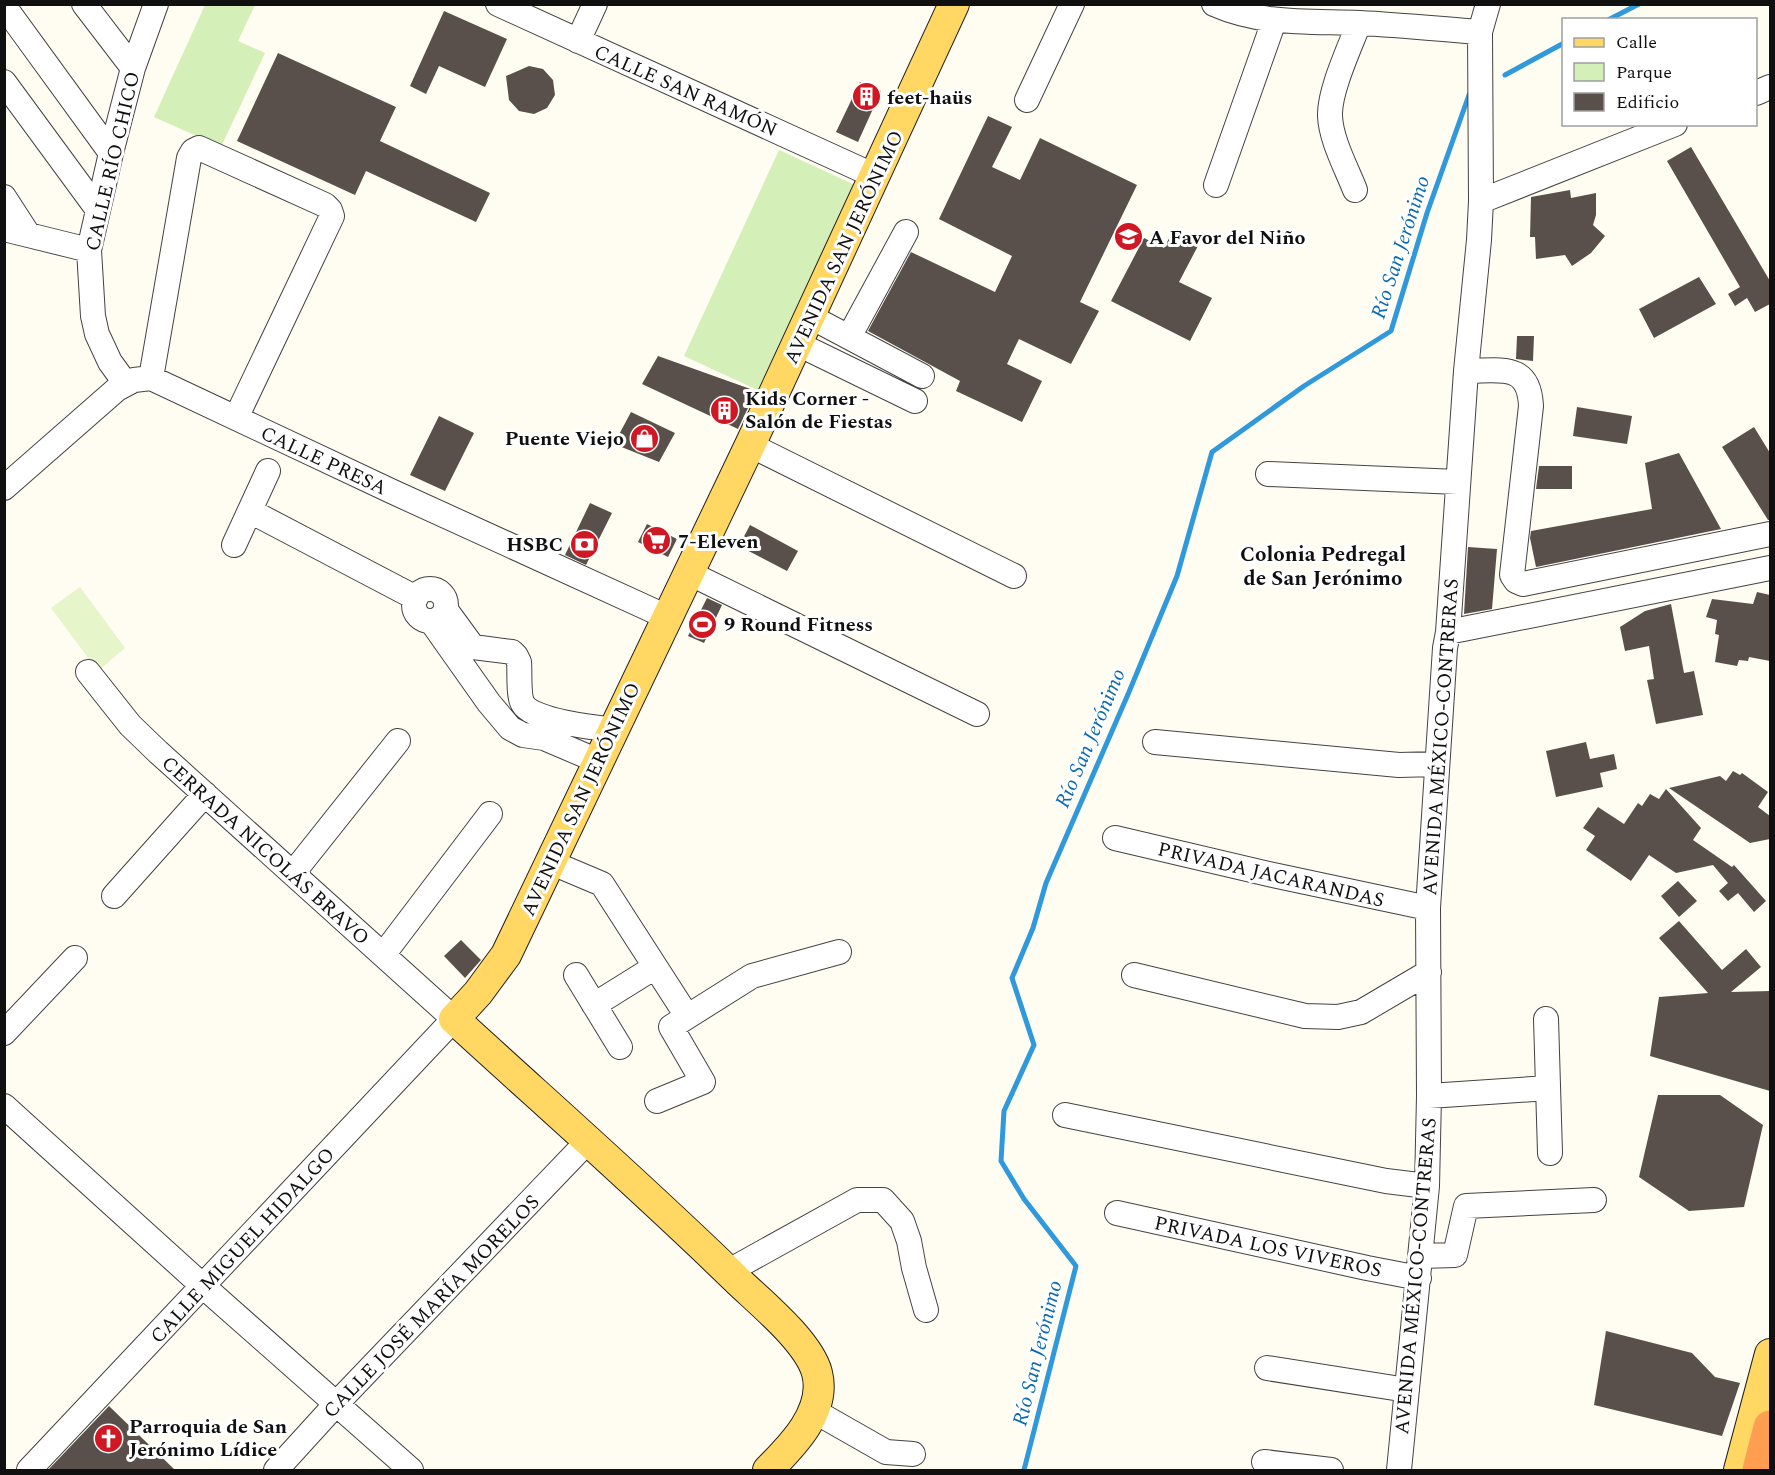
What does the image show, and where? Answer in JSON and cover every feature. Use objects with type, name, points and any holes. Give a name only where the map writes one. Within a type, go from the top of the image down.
[{"type":"highway","points":[[1759,1470],[1770,1427]]},
{"type":"main road","name":"AVENIDA SAN JERÓNIMO","points":[[454,1019],[478,993],[506,955],[811,317],[954,4]]},
{"type":"main road","points":[[454,1019],[696,1239],[790,1331],[808,1355],[817,1373],[820,1392],[814,1411],[800,1433],[768,1470]]},
{"type":"main road","points":[[1739,1470],[1770,1354]]},
{"type":"street","points":[[84,4],[133,68]]},
{"type":"street","name":"CALLE SAN RAMÓN","points":[[498,4],[875,176]]},
{"type":"street","points":[[578,41],[595,4]]},
{"type":"street","points":[[1027,100],[1072,4]]},
{"type":"street","points":[[1214,4],[1274,21],[1359,23],[1480,32]]},
{"type":"street","name":"AVENIDA MÉXICO-CONTRERAS","points":[[1400,1470],[1427,1186],[1428,908],[1436,764],[1448,632],[1466,371],[1479,240],[1481,201],[1480,32],[1488,4]]},
{"type":"street","name":"CALLE RÍO CHICO","points":[[126,384],[110,362],[97,334],[93,316],[89,250],[133,68],[155,5]]},
{"type":"street","points":[[4,6],[111,153]]},
{"type":"street","points":[[1216,185],[1274,21]]},
{"type":"street","points":[[1355,190],[1333,134],[1330,115],[1333,93],[1359,23]]},
{"type":"street","points":[[4,81],[98,210]]},
{"type":"street","points":[[1481,201],[1670,126]]},
{"type":"street","points":[[4,488],[93,409],[126,384],[143,378],[151,378],[189,158],[193,151],[199,148],[325,206],[330,210],[332,216],[236,418]]},
{"type":"street","points":[[4,198],[28,234]]},
{"type":"street","points":[[4,229],[89,250]]},
{"type":"street","points":[[849,338],[906,231]]},
{"type":"street","points":[[811,317],[921,376]]},
{"type":"street","points":[[798,344],[915,401]]},
{"type":"street","points":[[1466,371],[1509,371],[1523,378],[1530,390],[1532,406],[1512,574],[1516,581],[1523,584],[1770,534]]},
{"type":"street","name":"CALLE PRESA","points":[[151,378],[667,617]]},
{"type":"street","points":[[750,445],[1014,576]]},
{"type":"street","points":[[234,545],[268,471]]},
{"type":"street","points":[[1268,474],[1458,482]]},
{"type":"street","points":[[250,510],[416,598],[414,603],[417,614],[426,621],[438,616]]},
{"type":"street","points":[[1448,632],[1770,568]]},
{"type":"street","points":[[689,573],[977,714]]},
{"type":"street","points":[[438,616],[472,647],[512,652],[516,656],[519,662],[522,701],[527,709],[576,725],[614,729]]},
{"type":"street","points":[[438,616],[464,669],[510,728],[523,735],[544,738],[598,761]]},
{"type":"street","name":"CERRADA NICOLÁS BRAVO","points":[[88,672],[130,725],[454,1019]]},
{"type":"street","points":[[293,873],[398,741]]},
{"type":"street","points":[[1155,742],[1399,765],[1436,764]]},
{"type":"street","points":[[114,896],[205,794]]},
{"type":"street","points":[[383,955],[490,814]]},
{"type":"street","name":"PRIVADA JACARANDAS","points":[[1115,838],[1428,908]]},
{"type":"street","points":[[550,862],[602,884],[687,1016]]},
{"type":"street","points":[[657,1101],[703,1082],[671,1027],[752,976],[839,952]]},
{"type":"street","points":[[4,1033],[75,958]]},
{"type":"street","points":[[594,1005],[656,967]]},
{"type":"street","points":[[1134,975],[1305,1016],[1338,1017],[1361,1012],[1429,972]]},
{"type":"street","points":[[576,975],[620,1047]]},
{"type":"street","name":"CALLE MIGUEL HIDALGO","points":[[29,1470],[204,1287],[454,1019]]},
{"type":"street","points":[[1546,1019],[1550,1153]]},
{"type":"street","points":[[1429,1096],[1548,1088]]},
{"type":"street","points":[[4,1106],[411,1470]]},
{"type":"street","points":[[1065,1115],[1386,1181],[1427,1186]]},
{"type":"street","name":"CALLE JOSÉ MARÍA MORELOS","points":[[276,1470],[336,1404],[587,1142]]},
{"type":"street","points":[[729,1271],[857,1200],[883,1200],[902,1221],[926,1310]]},
{"type":"street","name":"PRIVADA LOS VIVEROS","points":[[1117,1213],[1367,1269],[1420,1267],[1455,1254],[1466,1206],[1594,1200]]},
{"type":"street","points":[[1267,1368],[1407,1390]]},
{"type":"street","points":[[814,1411],[886,1452],[913,1454]]},
{"type":"street","points":[[1264,1462],[1331,1470]]},
{"type":"green space","points":[[205,5],[255,5],[238,41],[265,53],[221,147],[154,117]]},
{"type":"green space","points":[[779,150],[857,186],[762,392],[684,356]]},
{"type":"green space","points":[[80,587],[125,648],[98,671],[51,608]]},
{"type":"building","points":[[444,11],[507,39],[485,87],[439,66],[426,94],[410,86]]},
{"type":"building","points":[[278,53],[396,107],[380,141],[490,193],[476,222],[366,171],[355,195],[237,141]]},
{"type":"building","points":[[529,66],[543,69],[553,80],[555,95],[547,108],[534,114],[519,111],[509,100],[506,76]]},
{"type":"building","points":[[860,82],[881,91],[858,142],[836,132]]},
{"type":"building","points":[[988,116],[1012,127],[992,167],[1020,180],[1040,138],[1137,185],[1080,302],[1099,311],[1071,364],[1019,339],[1007,364],[1042,381],[1022,422],[956,391],[960,381],[868,331],[911,252],[995,292],[1012,256],[939,219]]},
{"type":"building","points":[[1691,147],[1770,281],[1770,304],[1755,312],[1747,298],[1735,306],[1728,294],[1740,287],[1667,161]]},
{"type":"building","points":[[1570,190],[1571,198],[1596,193],[1596,215],[1593,225],[1605,236],[1591,253],[1572,266],[1565,255],[1536,259],[1535,237],[1530,237],[1531,197]]},
{"type":"building","name":"A Favor del Niño","points":[[1174,229],[1200,242],[1179,282],[1212,298],[1190,341],[1111,301],[1144,238],[1164,248]]},
{"type":"building","points":[[1699,277],[1716,304],[1654,338],[1639,309]]},
{"type":"building","points":[[1517,336],[1534,336],[1533,361],[1516,359]]},
{"type":"building","name":"Kids Corner - Salón de Fiestas","points":[[658,356],[756,391],[738,429],[642,384]]},
{"type":"building","points":[[1577,407],[1632,416],[1627,444],[1573,436]]},
{"type":"building","name":"Puente Viejo","points":[[631,412],[675,433],[659,462],[614,444]]},
{"type":"building","points":[[439,416],[474,433],[445,491],[410,475]]},
{"type":"building","points":[[1754,427],[1770,453],[1770,520],[1722,447]]},
{"type":"building","points":[[1679,453],[1721,529],[1536,567],[1530,538],[1531,531],[1652,509],[1645,463]]},
{"type":"building","points":[[1539,466],[1572,466],[1572,489],[1536,489]]},
{"type":"building","name":"HSBC","points":[[590,503],[612,513],[586,565],[565,555]]},
{"type":"building","name":"7-Eleven","points":[[647,524],[677,539],[668,557],[638,542]]},
{"type":"building","points":[[750,525],[798,551],[787,571],[739,546]]},
{"type":"building","points":[[1468,547],[1497,549],[1492,609],[1464,614]]},
{"type":"building","points":[[1757,592],[1770,595],[1770,661],[1749,657],[1748,661],[1739,660],[1737,666],[1715,662],[1719,635],[1715,634],[1717,620],[1706,617],[1712,599],[1753,604]]},
{"type":"building","name":"9 Round Fitness","points":[[707,598],[722,605],[704,643],[688,636]]},
{"type":"building","points":[[1671,604],[1684,673],[1694,671],[1703,715],[1656,724],[1647,680],[1654,679],[1649,646],[1625,651],[1620,627],[1645,611]]},
{"type":"building","points":[[1586,742],[1590,759],[1614,754],[1617,769],[1600,773],[1603,787],[1556,797],[1546,751]]},
{"type":"building","points":[[1733,771],[1740,775],[1742,773],[1768,792],[1758,807],[1770,816],[1770,839],[1750,843],[1669,788],[1720,776],[1726,781]]},
{"type":"building","points":[[1666,789],[1701,828],[1693,840],[1732,867],[1734,865],[1766,901],[1754,912],[1738,893],[1728,901],[1719,891],[1728,883],[1713,865],[1676,873],[1649,855],[1631,881],[1586,850],[1595,836],[1583,828],[1598,807],[1624,824],[1638,803],[1642,806],[1650,794],[1659,799]]},
{"type":"building","points":[[1678,881],[1697,901],[1679,917],[1661,896]]},
{"type":"building","points":[[1679,921],[1722,970],[1746,949],[1761,967],[1731,992],[1770,991],[1770,1091],[1650,1056],[1659,997],[1708,993],[1659,938]]},
{"type":"building","points":[[461,940],[481,960],[465,978],[444,956]]},
{"type":"building","points":[[1658,1095],[1720,1095],[1763,1125],[1744,1207],[1689,1211],[1639,1177]]},
{"type":"building","points":[[1606,1331],[1692,1353],[1715,1377],[1740,1383],[1722,1436],[1594,1405]]},
{"type":"building","name":"Parroquia de San Jerónimo Lídice","points":[[109,1406],[175,1470],[48,1470]]},
{"type":"waterway","name":"Río San Jerónimo","points":[[1612,18],[1639,4]]},
{"type":"waterway","name":"Río San Jerónimo","points":[[1505,75],[1562,44]]},
{"type":"waterway","name":"Río San Jerónimo","points":[[1024,1470],[1076,1266],[1024,1199],[1001,1161],[1004,1111],[1034,1045],[1012,978],[1033,928],[1046,883],[1177,576],[1212,452],[1304,386],[1391,331],[1427,213],[1469,95],[1473,92]]},
{"type":"place","name":"feet-haüs","points":[[866,97]]},
{"type":"place","name":"A Favor del Niño","points":[[1128,237]]},
{"type":"place","name":"Kids Corner - Salón de Fiestas","points":[[724,410]]},
{"type":"place","name":"Puente Viejo","points":[[645,438]]},
{"type":"place","name":"7-Eleven","points":[[657,541]]},
{"type":"place","name":"HSBC","points":[[584,544]]},
{"type":"place","name":"9 Round Fitness","points":[[703,624]]},
{"type":"place","name":"Parroquia de San Jerónimo Lídice","points":[[108,1438]]},
{"type":"district","name":"Colonia Pedregal de San Jerónimo","points":[[1323,566]]}]
